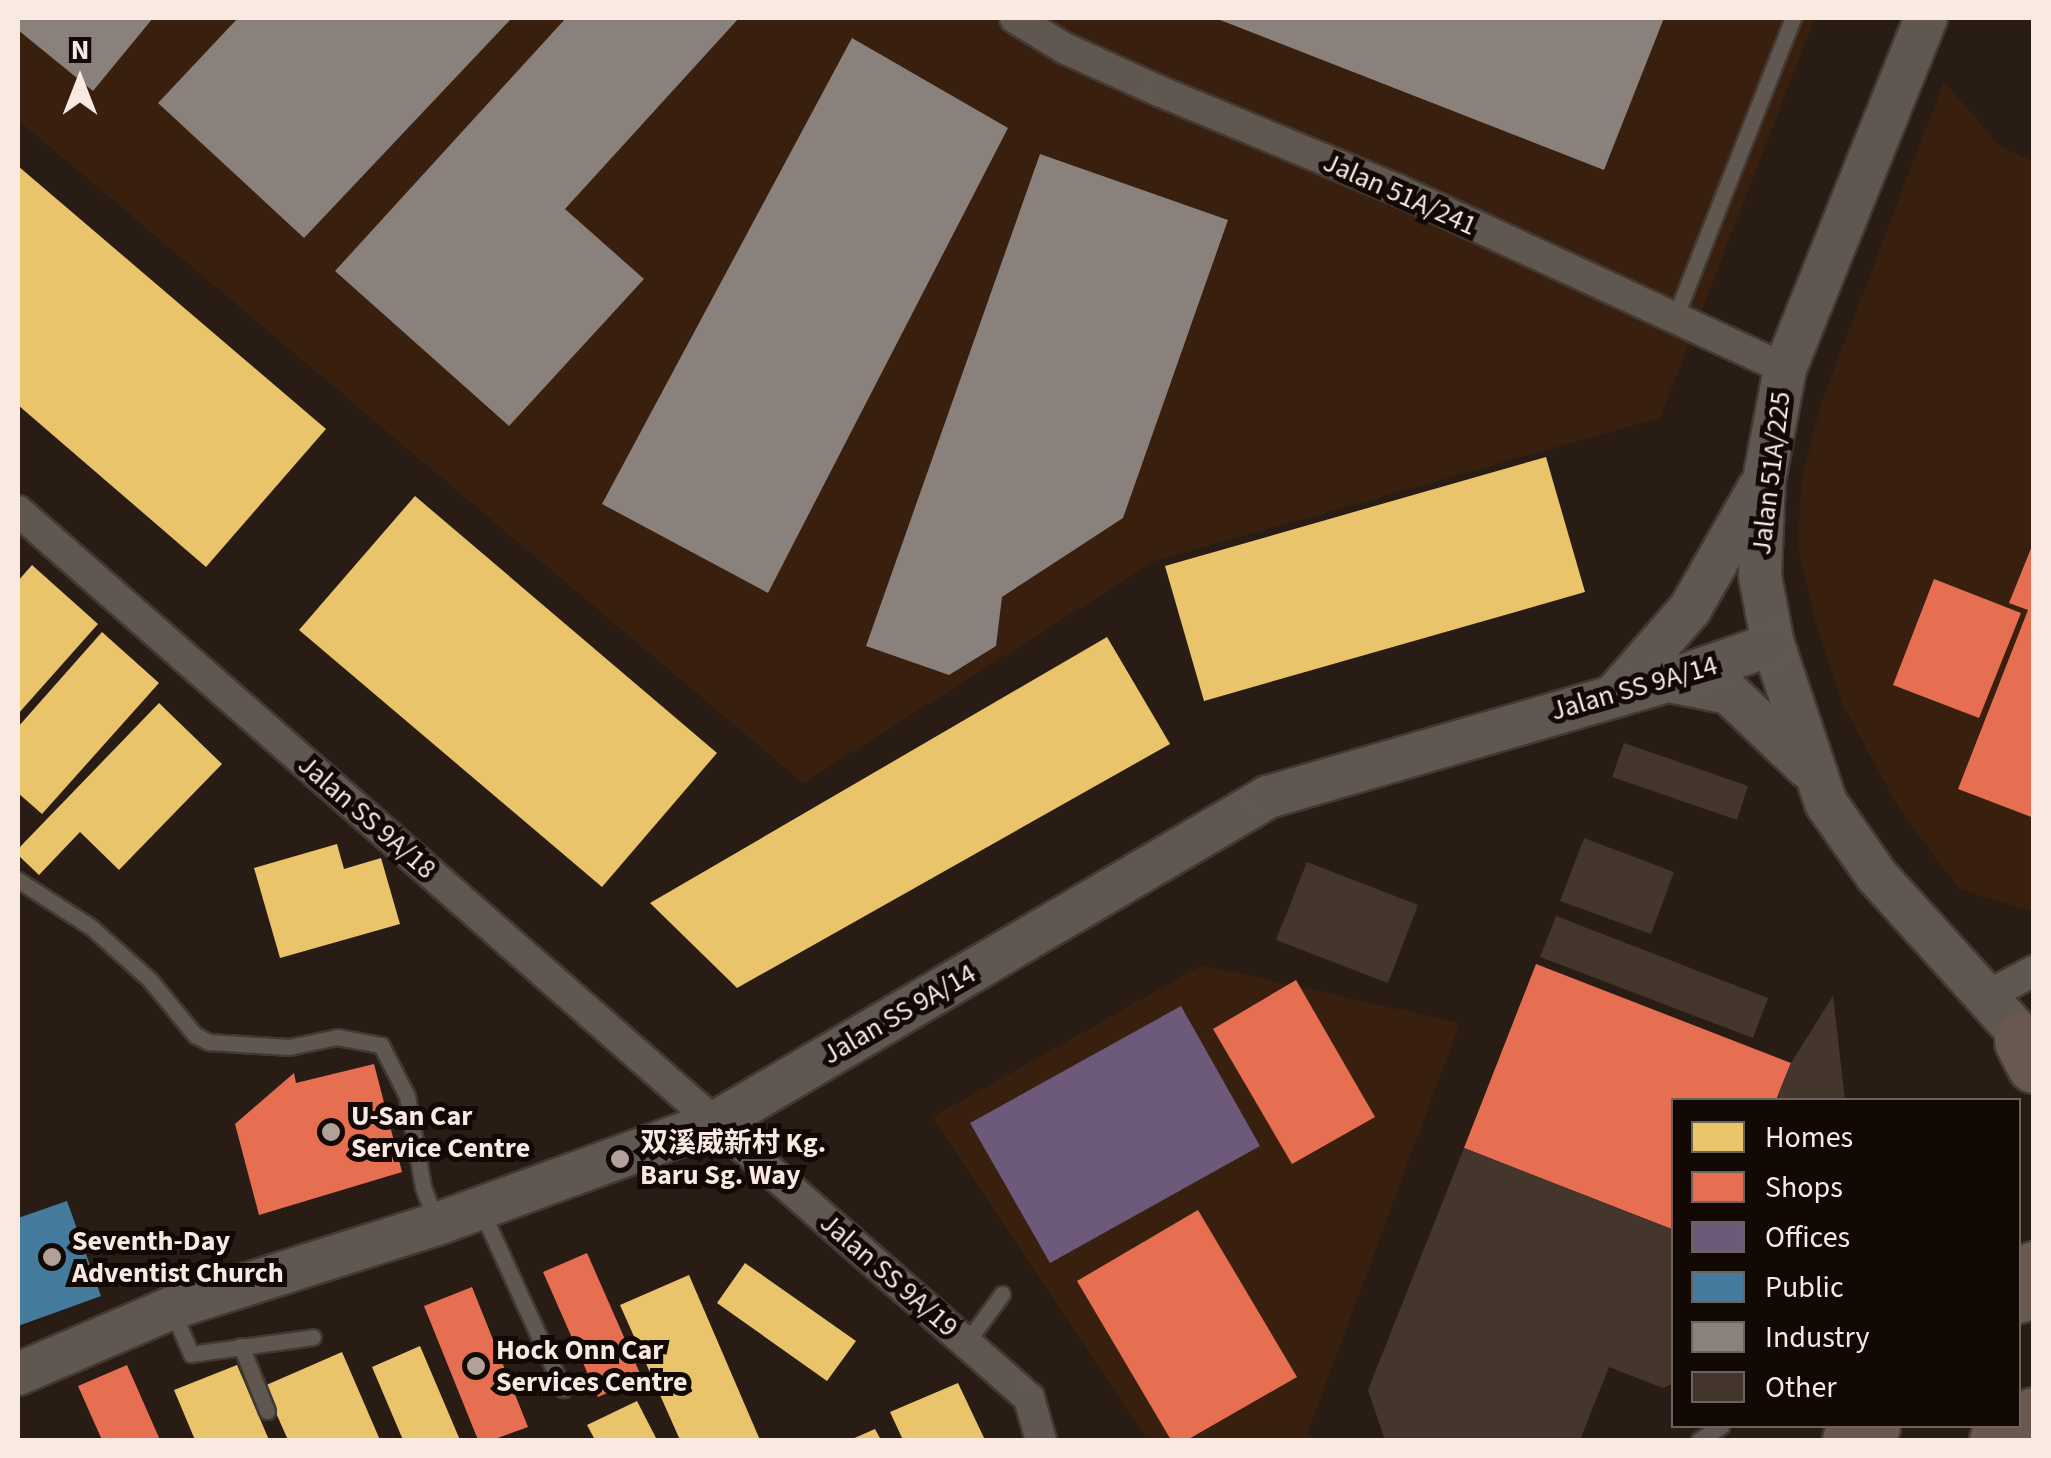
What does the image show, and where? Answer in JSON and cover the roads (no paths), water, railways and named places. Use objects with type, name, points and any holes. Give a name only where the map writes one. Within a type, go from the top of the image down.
[{"type":"street","name":"Jalan 51A/241","points":[[1016,18],[1096,62],[1398,190],[1785,369]]},
{"type":"street","name":"Jalan 51A/225","points":[[1926,18],[1785,369],[1764,480],[1760,576],[1774,644],[1813,773],[1826,803],[1877,876],[2030,1052]]},
{"type":"street","points":[[1614,696],[1690,609],[1764,480]]},
{"type":"street","name":"Jalan SS 9A/18","points":[[18,511],[716,1122]]},
{"type":"street","name":"Jalan SS 9A/14","points":[[18,1374],[172,1308],[437,1224],[716,1122],[1268,797],[1668,681],[1774,644]]},
{"type":"street","points":[[1668,681],[1729,693],[1813,773]]},
{"type":"street","points":[[1982,998],[2034,971]]},
{"type":"street","name":"Jalan SS 9A/19","points":[[716,1122],[1029,1398],[1041,1440]]},
{"type":"lane","points":[[1674,320],[1793,18]]},
{"type":"lane","points":[[18,880],[91,927],[150,980],[194,1034],[209,1042],[289,1047],[337,1037],[381,1045],[408,1096],[423,1187],[437,1224]]},
{"type":"lane","points":[[480,1208],[563,1389]]},
{"type":"lane","points":[[966,1343],[1002,1294]]},
{"type":"lane","points":[[172,1308],[190,1354],[313,1337]]},
{"type":"lane","points":[[241,1346],[266,1411]]},
{"type":"place","name":"U-San Car Service Centre","points":[[331,1132]]},
{"type":"place","name":"双溪威新村 Kg. Baru Sg. Way","points":[[620,1159]]},
{"type":"place","name":"Seventh-Day Adventist Church","points":[[52,1257]]},
{"type":"place","name":"Hock Onn Car Services Centre","points":[[476,1366]]}]
